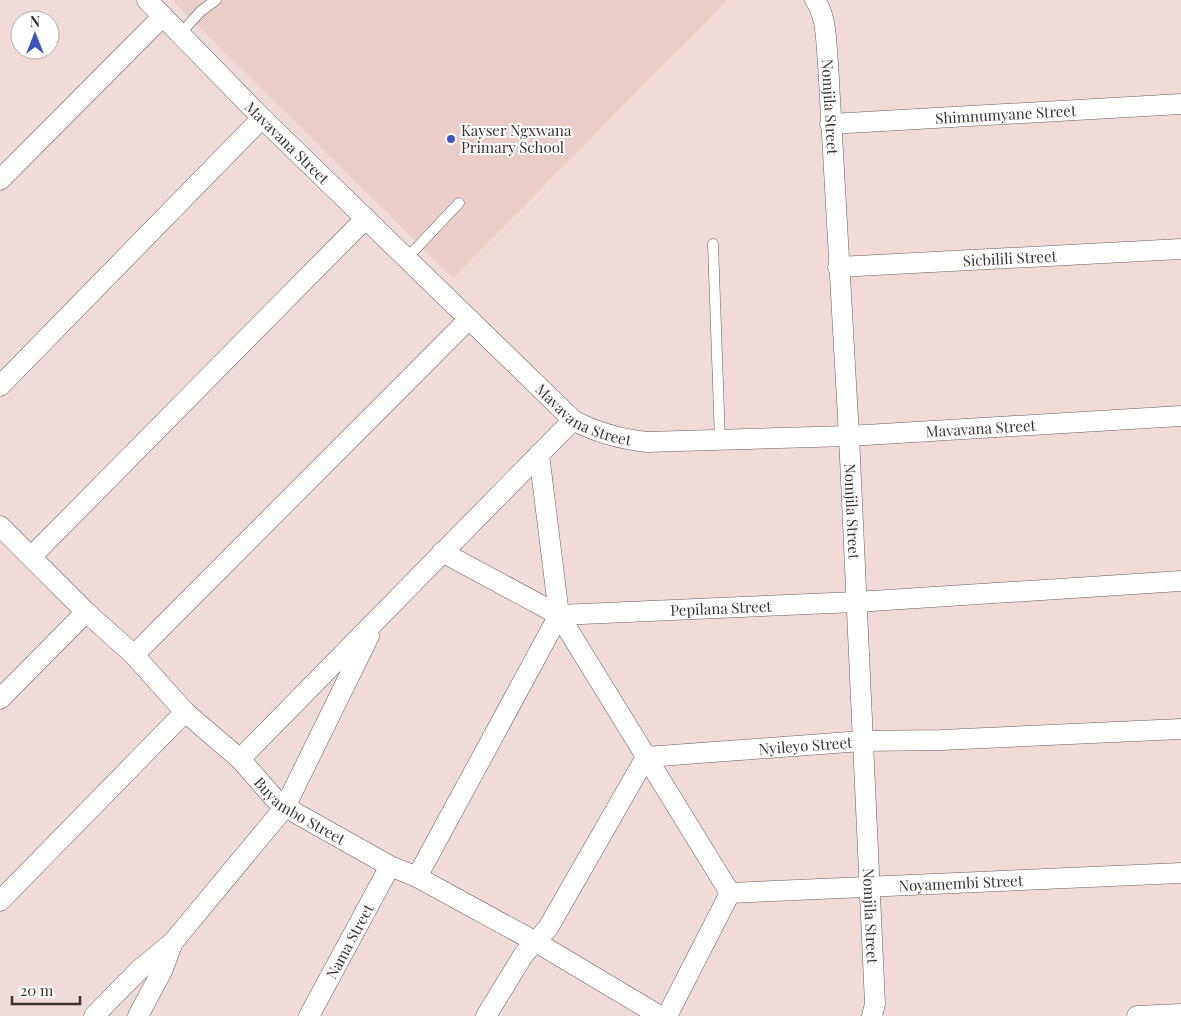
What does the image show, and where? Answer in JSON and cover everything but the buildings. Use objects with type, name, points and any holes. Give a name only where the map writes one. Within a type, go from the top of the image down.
[{"type":"street","name":"Mavavana Street","points":[[147,0],[262,118],[573,420],[591,430],[615,438],[647,442],[849,436],[1181,416]]},
{"type":"street","name":"Nomjila Street","points":[[821,2],[826,46],[849,436],[868,886],[875,1004],[872,1016]]},
{"type":"street","points":[[0,180],[163,16]]},
{"type":"street","name":"Shimnumyane Street","points":[[830,124],[1181,104]]},
{"type":"street","points":[[0,386],[262,118]]},
{"type":"street","points":[[32,556],[366,218]]},
{"type":"street","name":"Sicbilili Street","points":[[838,267],[1181,249]]},
{"type":"street","points":[[134,655],[469,319]]},
{"type":"street","points":[[240,759],[573,420]]},
{"type":"street","points":[[539,454],[559,615],[730,893],[667,1016]]},
{"type":"street","name":"Buyambo Street","points":[[0,526],[86,612],[134,655],[185,712],[240,759],[275,799],[285,807],[390,866],[417,878],[536,942],[660,1016]]},
{"type":"street","points":[[442,552],[559,615]]},
{"type":"street","name":"Pepilana Street","points":[[559,615],[856,602],[1181,581]]},
{"type":"street","points":[[0,699],[86,612]]},
{"type":"street","points":[[417,878],[559,615]]},
{"type":"street","points":[[94,1016],[139,970],[173,942],[285,807],[378,618]]},
{"type":"street","points":[[0,901],[185,712]]},
{"type":"street","name":"Nyileyo Street","points":[[646,757],[862,741],[941,740],[1181,729]]},
{"type":"street","points":[[486,1016],[524,954],[548,928],[646,757]]},
{"type":"street","name":"Nama Street","points":[[309,1016],[390,866]]},
{"type":"street","name":"Noyamembi Street","points":[[730,893],[1181,872]]},
{"type":"street","points":[[138,1016],[162,971],[173,942]]},
{"type":"street","points":[[1137,1016],[1181,1014]]},
{"type":"lane","points":[[180,34],[202,11],[216,0]]},
{"type":"lane","points":[[407,258],[459,203]]},
{"type":"lane","points":[[713,244],[720,440]]},
{"type":"shaded area","name":"Kayser Ngxwana Primary School","points":[[172,0],[727,0],[453,278]]},
{"type":"place","name":"Kayser Ngxwana Primary School","points":[[451,139]]}]
